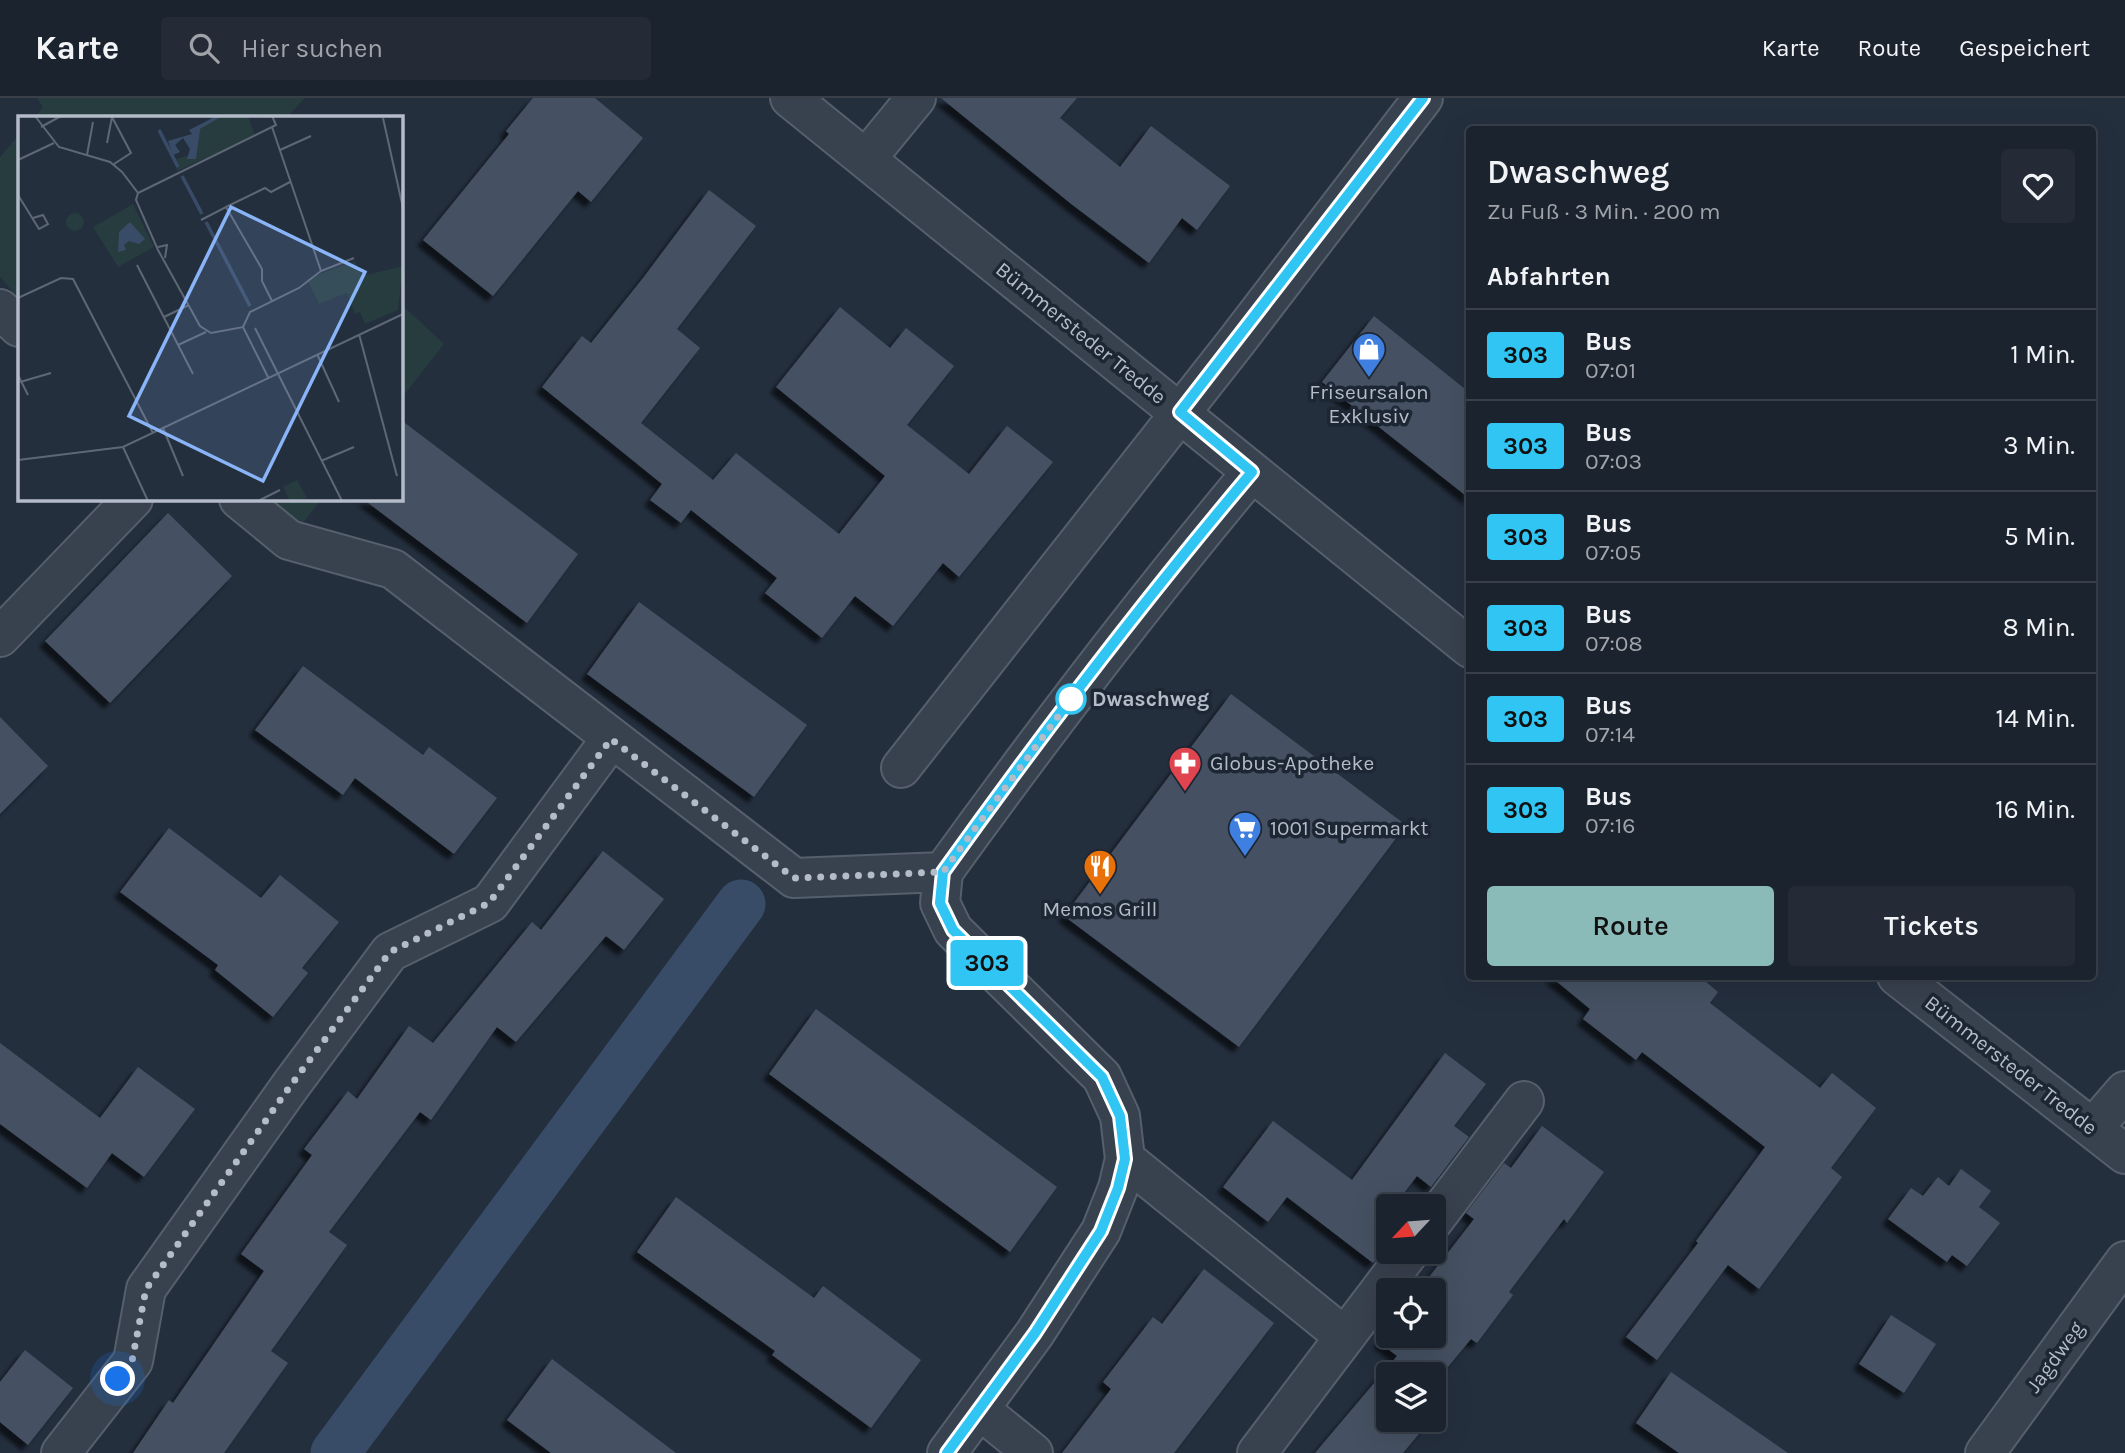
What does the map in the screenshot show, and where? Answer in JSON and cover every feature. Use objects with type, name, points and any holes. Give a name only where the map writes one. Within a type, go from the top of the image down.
[{"type":"street","name":"Bümmersteder Tredde","points":[[790,98],[1466,645]]},
{"type":"street","points":[[866,159],[916,98]]},
{"type":"street","points":[[901,768],[1423,98]]},
{"type":"street","points":[[0,309],[18,326]]},
{"type":"street","points":[[947,1453],[1035,1333],[1101,1231],[1118,1188],[1125,1159],[1120,1116],[1102,1077],[953,930],[940,903],[943,872],[1058,714],[1210,521],[1252,472]]},
{"type":"street","points":[[0,637],[132,500]]},
{"type":"street","points":[[240,500],[289,540],[393,569],[794,878],[943,872]]},
{"type":"street","points":[[61,1453],[132,1361],[146,1289],[291,1085],[390,952],[489,903],[611,739]]},
{"type":"street","name":"Bümmersteder Tredde","points":[[1902,980],[2125,1154]]},
{"type":"street","points":[[2093,1128],[2125,1091]]},
{"type":"street","points":[[1446,1204],[1524,1101]]},
{"type":"street","points":[[1125,1159],[1345,1337]]},
{"type":"street","name":"Jagdweg","points":[[1985,1453],[2125,1261]]},
{"type":"street","points":[[1257,1453],[1400,1264]]},
{"type":"street","points":[[979,1409],[1033,1453]]},
{"type":"green space","points":[[37,98],[305,98],[288,116],[36,116],[43,107]]},
{"type":"green space","points":[[18,136],[18,298],[0,277],[0,157]]},
{"type":"green space","points":[[402,305],[444,344],[402,398]]},
{"type":"green space","points":[[241,500],[321,500],[289,540]]},
{"type":"building","points":[[533,98],[595,98],[643,138],[591,202],[578,191],[493,296],[423,240],[509,134],[506,131]]},
{"type":"building","points":[[941,98],[1077,98],[1060,118],[1120,167],[1151,126],[1230,186],[1197,230],[1182,218],[1149,263]]},
{"type":"building","points":[[709,190],[756,226],[677,329],[700,348],[641,423],[713,480],[736,453],[839,534],[885,476],[776,387],[840,307],[890,348],[906,328],[954,366],[907,425],[969,474],[1007,426],[1053,462],[959,577],[943,563],[893,626],[855,596],[822,638],[765,593],[777,578],[691,510],[681,523],[650,500],[662,484],[542,387],[582,336],[591,343]]},
{"type":"building","points":[[1374,316],[1466,390],[1466,496],[1322,382]]},
{"type":"building","points":[[402,421],[578,554],[527,623],[364,500],[402,500]]},
{"type":"building","points":[[168,513],[232,576],[110,703],[45,641]]},
{"type":"building","points":[[639,602],[807,725],[754,797],[587,674]]},
{"type":"building","points":[[303,666],[423,755],[429,747],[497,798],[454,854],[355,778],[343,795],[255,730]]},
{"type":"building","name":"1001 Supermarkt","points":[[1231,694],[1406,825],[1239,1047],[1064,916]]},
{"type":"building","points":[[0,717],[48,766],[0,814]]},
{"type":"building","points":[[169,828],[261,898],[280,875],[339,922],[302,968],[308,973],[273,1017],[215,970],[218,965],[120,892]]},
{"type":"building","points":[[603,851],[664,899],[624,950],[606,936],[516,1042],[497,1027],[431,1120],[420,1112],[329,1232],[347,1245],[271,1351],[288,1363],[224,1453],[133,1453],[169,1400],[173,1403],[264,1271],[241,1254],[312,1155],[304,1149],[348,1091],[357,1099],[409,1026],[433,1043],[532,922],[541,930]]},
{"type":"building","points":[[1555,980],[1704,980],[1718,992],[1710,1003],[1820,1088],[1832,1073],[1876,1108],[1831,1168],[1842,1177],[1759,1289],[1728,1265],[1657,1360],[1626,1337],[1698,1243],[1696,1241],[1765,1147],[1642,1052],[1636,1060],[1583,1019],[1590,1009]]},
{"type":"building","points":[[816,1009],[1057,1187],[1010,1252],[769,1074]]},
{"type":"building","points":[[0,1043],[100,1118],[138,1067],[195,1109],[144,1177],[112,1153],[87,1188],[0,1124]]},
{"type":"building","points":[[1445,1053],[1486,1084],[1454,1126],[1469,1137],[1431,1187],[1417,1176],[1403,1194],[1376,1194],[1376,1259],[1373,1263],[1287,1197],[1268,1222],[1223,1187],[1273,1121],[1352,1180]]},
{"type":"building","points":[[1542,1126],[1604,1172],[1567,1223],[1564,1219],[1509,1292],[1513,1295],[1477,1343],[1471,1339],[1446,1369],[1446,1362],[1392,1362],[1397,1356],[1387,1348],[1446,1348],[1446,1278],[1428,1278],[1439,1264],[1446,1264],[1446,1255],[1474,1219],[1466,1213],[1504,1163],[1511,1168]]},
{"type":"building","points":[[1961,1169],[1991,1191],[1979,1207],[2000,1223],[1967,1266],[1952,1255],[1947,1262],[1888,1219],[1911,1188],[1923,1196],[1938,1177],[1949,1186]]},
{"type":"building","points":[[676,1197],[814,1298],[823,1286],[921,1360],[871,1428],[772,1355],[775,1351],[637,1252]]},
{"type":"building","points":[[1204,1269],[1274,1323],[1174,1453],[1062,1453],[1111,1389],[1103,1382],[1153,1317],[1162,1324]]},
{"type":"building","points":[[1891,1315],[1936,1344],[1904,1393],[1859,1364]]},
{"type":"building","points":[[25,1350],[73,1388],[28,1445],[0,1422],[0,1382]]},
{"type":"building","points":[[552,1359],[676,1453],[551,1453],[507,1420]]},
{"type":"building","points":[[1671,1372],[1788,1453],[1679,1453],[1636,1423]]},
{"type":"building","points":[[1376,1381],[1376,1432],[1420,1432],[1403,1453],[1315,1453]]},
{"type":"waterway","points":[[335,1453],[741,904]]},
{"type":"bus line","name":"303","points":[[947,1453],[1035,1333],[1101,1231],[1118,1188],[1125,1159],[1120,1116],[1102,1077],[953,930],[940,903],[943,872],[1058,714],[1210,521],[1252,472],[1180,412],[1237,342],[1423,98]]},
{"type":"place","name":"Friseursalon Exklusiv","points":[[1369,379]]},
{"type":"place","name":"Dwaschweg","points":[[1071,699]]},
{"type":"place","name":"Globus-Apotheke","points":[[1185,793]]},
{"type":"place","name":"1001 Supermarkt","points":[[1245,858]]},
{"type":"place","name":"Memos Grill","points":[[1100,896]]},
{"type":"route","points":[[118,1379],[132,1361],[146,1289],[291,1085],[390,952],[489,903],[611,739],[794,878],[943,872],[1071,699]]}]
